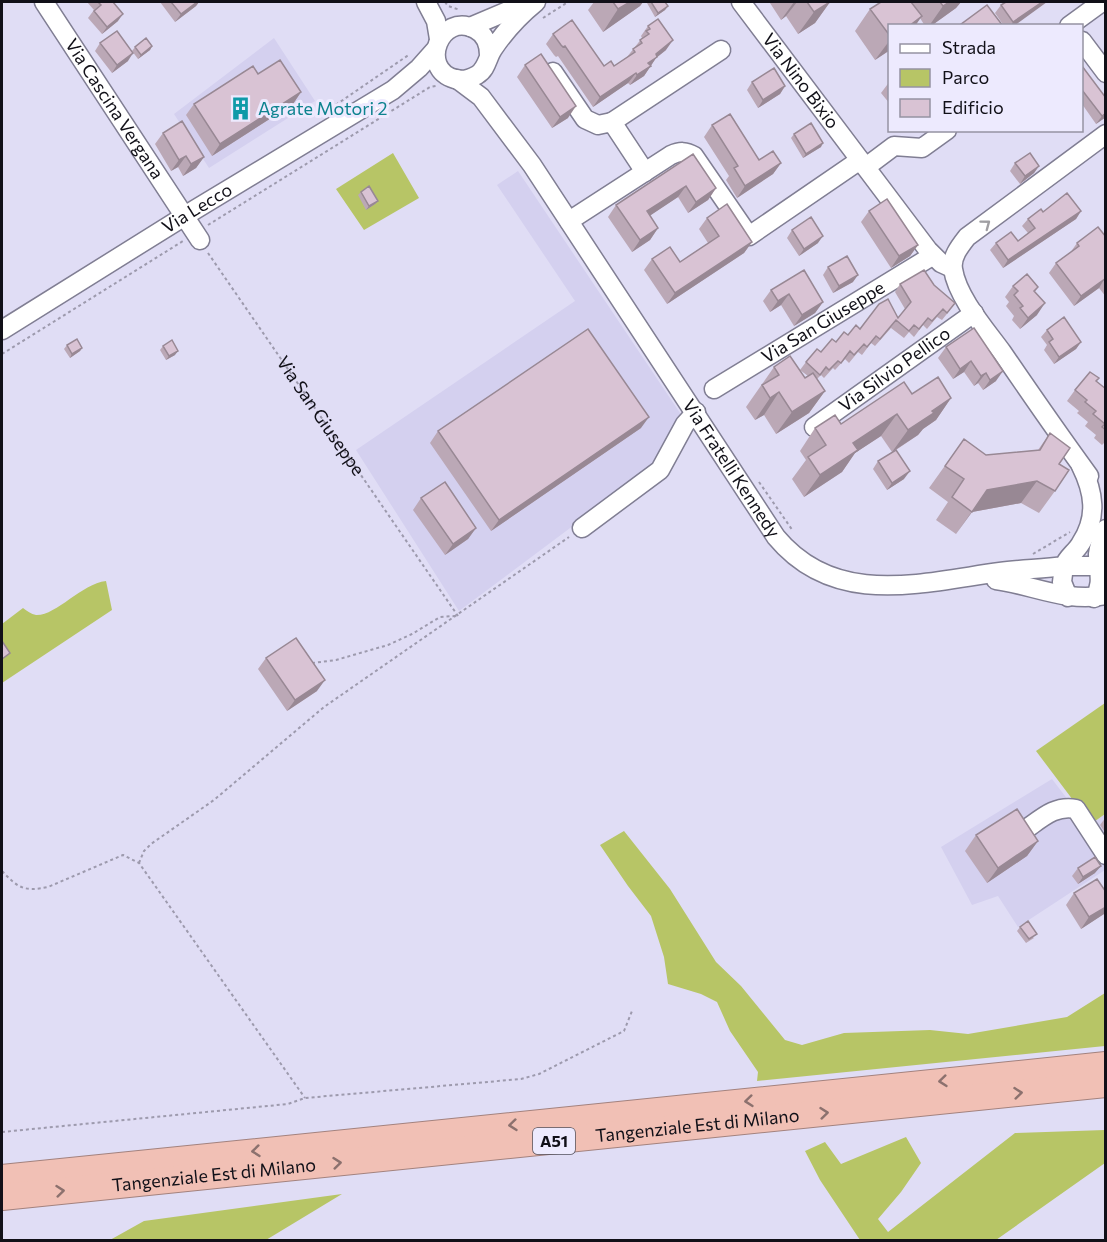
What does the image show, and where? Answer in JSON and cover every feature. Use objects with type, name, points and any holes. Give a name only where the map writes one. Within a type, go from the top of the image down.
[{"type":"highway","name":"Tangenziale Est di Milano","points":[[2,1178],[1106,1065]]},
{"type":"highway","name":"Tangenziale Est di Milano","points":[[2,1197],[1106,1084]]},
{"type":"street","name":"Via Cascina Vergana","points":[[44,2],[184,216]]},
{"type":"street","name":"Via Lecco","points":[[2,330],[184,216],[393,90],[419,68],[448,29],[465,21],[529,2]]},
{"type":"street","name":"Via Lecco","points":[[393,90],[427,78],[448,80],[473,78],[480,73],[507,30],[536,2]]},
{"type":"street","name":"Via Nino Bixio","points":[[741,2],[932,255],[953,263]]},
{"type":"street","points":[[434,3],[444,17],[465,21],[485,38],[487,60]]},
{"type":"street","points":[[434,3],[437,63],[448,80]]},
{"type":"street","points":[[1071,24],[1094,4]]},
{"type":"street","points":[[1083,42],[1106,73]]},
{"type":"street","points":[[548,64],[585,119],[598,124],[612,122],[721,50]]},
{"type":"street","name":"Via Fratelli Kennedy","points":[[487,60],[484,86],[490,107]]},
{"type":"street","name":"Via Fratelli Kennedy","points":[[448,80],[474,90],[490,107],[532,165],[776,537],[790,553],[806,565],[841,581],[880,586],[1064,566]]},
{"type":"street","points":[[612,122],[645,172]]},
{"type":"street","points":[[569,221],[671,155],[688,152],[694,156],[749,236],[863,163],[894,146],[922,148],[944,132]]},
{"type":"street","points":[[1106,134],[968,237],[959,246],[953,263],[957,284],[974,313],[1106,501]]},
{"type":"street","points":[[184,216],[197,237]]},
{"type":"street","name":"Via San Giuseppe","points":[[714,389],[932,255]]},
{"type":"street","name":"Via Silvio Pellico","points":[[814,427],[974,313]]},
{"type":"street","points":[[582,528],[660,470],[685,424],[696,412]]},
{"type":"street","points":[[1082,466],[1093,498],[1098,523],[1103,566],[1099,591],[1087,597],[1062,582],[1064,566],[1066,560],[1098,523]]},
{"type":"street","points":[[1064,566],[1103,566]]},
{"type":"street","name":"Via Fratelli Kennedy","points":[[976,577],[1014,582],[1087,597]]},
{"type":"street","points":[[1029,827],[1048,813],[1060,808],[1076,808],[1106,855]]},
{"type":"path","points":[[536,22],[568,2]]},
{"type":"path","points":[[434,3],[448,6],[465,21]]},
{"type":"path","points":[[315,119],[416,51]]},
{"type":"path","points":[[2,354],[197,237],[430,87],[448,80]]},
{"type":"path","name":"Via San Giuseppe","points":[[197,237],[458,616]]},
{"type":"path","points":[[760,482],[798,537]]},
{"type":"path","points":[[1027,557],[1080,526],[1098,523]]},
{"type":"path","points":[[139,863],[150,844],[214,800],[324,707],[582,528]]},
{"type":"path","points":[[312,663],[336,660],[388,645],[440,617],[458,616]]},
{"type":"path","points":[[2,871],[15,885],[25,890],[36,890],[123,855],[139,863],[305,1098]]},
{"type":"path","points":[[2,1132],[288,1104],[305,1098],[521,1079],[539,1074],[624,1030],[632,1011]]},
{"type":"shaded area","points":[[274,38],[315,101],[209,168],[174,114]]},
{"type":"shaded area","points":[[518,171],[682,416],[653,466],[459,611],[356,450],[575,301],[497,185]]},
{"type":"shaded area","points":[[1052,779],[1088,826],[1105,814],[1105,870],[1018,927],[998,896],[972,905],[941,847]]},
{"type":"green space","points":[[393,153],[419,198],[364,230],[336,189]]},
{"type":"green space","points":[[106,581],[112,610],[2,683],[2,624],[23,608],[34,615],[52,611],[87,588]]},
{"type":"green space","points":[[1105,703],[1105,814],[1091,824],[1036,751]]},
{"type":"green space","points":[[624,831],[670,889],[716,962],[741,986],[785,1040],[802,1045],[844,1033],[930,1030],[968,1034],[1067,1017],[1105,993],[1105,1046],[757,1081],[758,1072],[730,1031],[717,1002],[701,994],[668,984],[664,957],[651,916],[600,845]]},
{"type":"green space","points":[[1105,1130],[1105,1163],[996,1240],[860,1240],[820,1180],[805,1151],[825,1142],[841,1164],[906,1137],[921,1163],[878,1219],[888,1232],[1015,1133]]},
{"type":"green space","points":[[342,1194],[266,1240],[110,1240],[144,1221]]},
{"type":"building","points":[[98,2],[113,2],[123,14],[107,27],[94,11],[101,5]]},
{"type":"building","points":[[171,2],[197,2],[181,14]]},
{"type":"building","points":[[613,2],[630,2],[618,9]]},
{"type":"building","points":[[651,2],[665,2],[668,6],[658,13]]},
{"type":"building","points":[[807,2],[830,2],[814,12]]},
{"type":"building","points":[[881,2],[911,2],[922,16],[912,24],[888,24],[888,33],[870,9]]},
{"type":"building","points":[[1006,2],[1042,2],[1013,22],[1001,5]]},
{"type":"building","points":[[987,5],[1001,24],[961,24]]},
{"type":"building","points":[[658,19],[673,40],[648,63],[651,66],[637,75],[636,73],[600,97],[565,46],[563,47],[553,34],[572,20],[604,66],[611,61],[614,66],[635,52],[633,49],[642,43],[640,40],[649,34],[646,31],[650,29],[648,26]]},
{"type":"building","points":[[117,31],[133,53],[117,65],[100,43]]},
{"type":"building","points":[[146,38],[152,46],[141,55],[135,47]]},
{"type":"building","points":[[541,54],[576,106],[560,117],[525,65]]},
{"type":"building","name":"Agrate Motori 2","points":[[280,60],[301,92],[220,144],[194,104],[253,66],[258,74]]},
{"type":"building","points":[[1083,67],[1106,98],[1106,113],[1102,116],[1083,91]]},
{"type":"building","points":[[774,68],[785,86],[763,100],[752,82]]},
{"type":"building","points":[[730,114],[759,160],[773,151],[781,163],[745,186],[734,168],[738,166],[712,125]]},
{"type":"building","points":[[182,121],[204,157],[191,164],[186,156],[179,160],[163,133]]},
{"type":"building","points":[[811,123],[823,143],[806,154],[794,134]]},
{"type":"building","points":[[1030,153],[1039,166],[1025,176],[1015,163]]},
{"type":"building","points":[[693,154],[716,188],[696,202],[686,186],[647,211],[658,228],[640,240],[616,205]]},
{"type":"building","points":[[369,186],[378,201],[369,206],[361,192]]},
{"type":"building","points":[[1067,193],[1081,211],[1008,260],[996,243],[1011,232],[1018,241],[1035,228],[1028,219],[1041,209],[1043,212]]},
{"type":"building","points":[[887,199],[918,245],[899,256],[869,211]]},
{"type":"building","points":[[727,204],[752,242],[675,293],[652,259],[670,247],[680,262],[719,236],[707,218]]},
{"type":"building","points":[[811,217],[823,236],[804,249],[792,230]]},
{"type":"building","points":[[1098,227],[1106,237],[1106,278],[1081,296],[1056,263],[1079,246],[1077,243]]},
{"type":"building","points":[[847,256],[858,275],[839,286],[828,267]]},
{"type":"building","points":[[804,270],[823,302],[802,315],[789,294],[778,301],[771,290]]},
{"type":"building","points":[[924,270],[934,285],[955,303],[947,313],[943,309],[932,321],[928,318],[919,329],[914,325],[909,331],[896,320],[880,339],[876,336],[867,347],[864,344],[854,355],[850,351],[841,363],[838,361],[829,370],[826,367],[820,375],[806,362],[817,349],[821,352],[832,339],[836,342],[844,332],[848,335],[856,325],[860,329],[879,304],[888,299],[898,318],[911,302],[900,284]]},
{"type":"building","points":[[1027,274],[1038,287],[1034,291],[1045,303],[1028,318],[1020,308],[1023,306],[1014,295],[1018,291],[1013,286]]},
{"type":"building","points":[[1064,317],[1081,342],[1059,357],[1049,342],[1053,339],[1047,330]]},
{"type":"building","points":[[974,328],[1003,371],[990,380],[986,373],[981,376],[971,361],[960,369],[946,347]]},
{"type":"building","points":[[588,329],[649,417],[499,520],[438,431]]},
{"type":"building","points":[[77,339],[82,348],[72,354],[67,345]]},
{"type":"building","points":[[172,340],[178,351],[169,356],[163,346]]},
{"type":"building","points":[[790,356],[805,378],[813,373],[825,391],[792,412],[779,392],[770,398],[762,385],[779,375],[774,367]]},
{"type":"building","points":[[1090,372],[1099,378],[1096,381],[1106,389],[1106,430],[1102,427],[1105,424],[1093,414],[1096,411],[1075,390]]},
{"type":"building","points":[[938,377],[951,398],[932,411],[934,413],[908,430],[897,414],[853,443],[858,450],[820,475],[808,457],[826,445],[815,428],[835,415],[841,424],[904,382],[912,394]]},
{"type":"building","points":[[1050,433],[1070,448],[1059,464],[1069,470],[1055,491],[1037,481],[987,490],[972,512],[952,497],[964,479],[945,466],[964,439],[986,455],[1040,450]]},
{"type":"building","points":[[896,450],[910,471],[892,483],[878,461]]},
{"type":"building","points":[[445,482],[476,528],[453,544],[421,498]]},
{"type":"building","points":[[296,638],[325,680],[295,700],[266,658]]},
{"type":"building","points":[[2,641],[10,653],[2,659]]},
{"type":"building","points":[[1017,809],[1038,841],[998,868],[976,835]]},
{"type":"building","points":[[1095,857],[1101,866],[1083,877],[1078,868]]},
{"type":"building","points":[[1097,879],[1106,892],[1106,907],[1089,917],[1074,893]]},
{"type":"building","points":[[1028,921],[1037,934],[1029,939],[1020,927]]},
{"type":"place","name":"Agrate Motori 2","points":[[240,109]]}]
